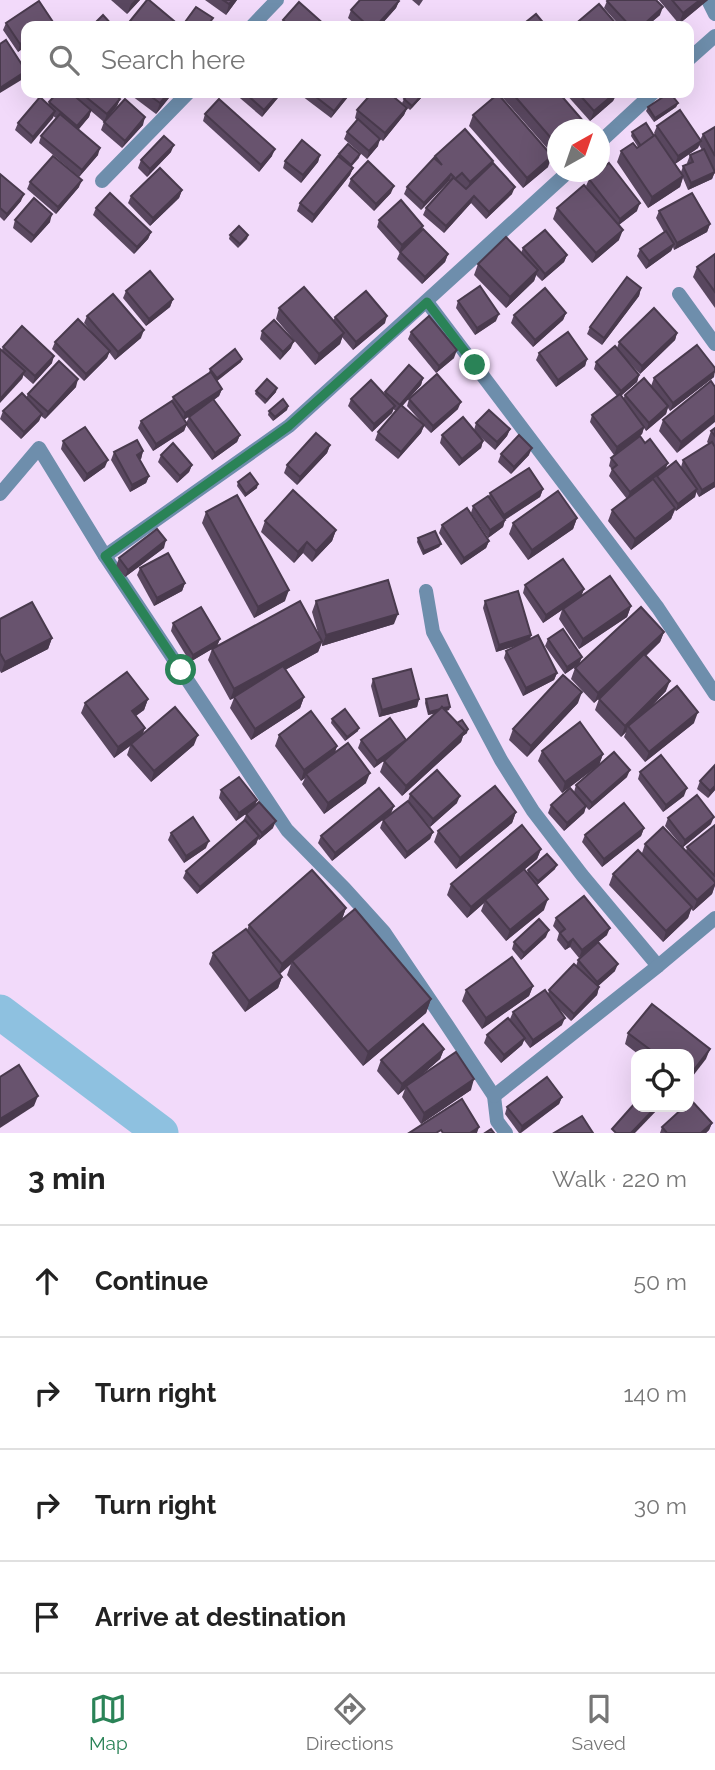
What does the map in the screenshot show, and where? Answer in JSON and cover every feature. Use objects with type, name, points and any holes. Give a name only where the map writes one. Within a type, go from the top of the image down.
[{"type":"street","points":[[257,21],[277,0]]},
{"type":"street","points":[[708,0],[715,15]]},
{"type":"street","points":[[694,55],[715,36]]},
{"type":"street","points":[[103,181],[183,98]]},
{"type":"street","points":[[610,133],[648,98]]},
{"type":"street","points":[[105,556],[289,426],[557,182]]},
{"type":"street","points":[[679,295],[715,344]]},
{"type":"street","points":[[427,302],[658,608],[715,694]]},
{"type":"street","points":[[0,494],[39,448],[105,556],[287,830],[384,932],[494,1096],[497,1121],[506,1133]]},
{"type":"street","points":[[426,591],[433,632],[514,781],[533,811],[582,875],[658,966]]},
{"type":"street","points":[[494,1096],[715,918]]},
{"type":"building","points":[[149,0],[174,21],[130,21]]},
{"type":"building","points":[[360,0],[399,1],[381,21],[363,21],[351,10]]},
{"type":"building","points":[[656,0],[663,7],[648,21],[625,21],[607,1]]},
{"type":"building","points":[[672,0],[700,0],[683,13]]},
{"type":"building","points":[[39,1],[52,21],[21,21],[20,44],[6,23]]},
{"type":"building","points":[[299,2],[320,21],[284,21]]},
{"type":"building","points":[[599,4],[614,21],[579,21]]},
{"type":"building","points":[[196,7],[213,18],[211,21],[186,21]]},
{"type":"building","points":[[536,14],[542,21],[527,21]]},
{"type":"building","points":[[103,15],[108,21],[97,21]]},
{"type":"building","points":[[6,40],[21,63],[21,74],[0,88],[0,44]]},
{"type":"building","points":[[39,98],[55,111],[33,137],[18,123]]},
{"type":"building","points":[[53,98],[77,98],[91,110],[77,126],[49,102]]},
{"type":"building","points":[[87,98],[119,98],[107,114]]},
{"type":"building","points":[[251,98],[275,98],[264,110]]},
{"type":"building","points":[[317,98],[344,98],[334,111]]},
{"type":"building","points":[[368,98],[395,98],[407,108],[385,133],[357,110]]},
{"type":"building","points":[[405,98],[419,98],[412,106]]},
{"type":"building","points":[[493,98],[501,98],[547,150],[547,160],[527,178],[473,115]]},
{"type":"building","points":[[516,98],[563,98],[581,119],[547,119],[547,133]]},
{"type":"building","points":[[582,98],[609,98],[594,111]]},
{"type":"building","points":[[662,98],[674,98],[678,103],[655,118],[648,107]]},
{"type":"building","points":[[125,99],[145,117],[125,141],[104,122]]},
{"type":"building","points":[[219,99],[275,149],[261,165],[205,114]]},
{"type":"building","points":[[680,110],[701,141],[678,156],[657,126]]},
{"type":"building","points":[[60,114],[100,148],[82,170],[41,136]]},
{"type":"building","points":[[358,119],[380,139],[369,151],[347,132]]},
{"type":"building","points":[[646,123],[654,136],[641,146],[632,132]]},
{"type":"building","points":[[715,127],[715,156],[703,134]]},
{"type":"building","points":[[465,129],[493,161],[470,182],[462,173],[455,179],[466,189],[493,163],[515,187],[489,212],[474,196],[446,226],[426,208],[454,177],[451,174],[424,203],[407,187],[434,158],[442,165],[435,156]]},
{"type":"building","points":[[655,135],[683,176],[652,197],[621,151],[633,143],[637,148]]},
{"type":"building","points":[[164,136],[174,145],[150,169],[141,160]]},
{"type":"building","points":[[302,140],[320,155],[303,175],[285,161]]},
{"type":"building","points":[[348,144],[360,154],[351,165],[339,154]]},
{"type":"building","points":[[704,149],[715,172],[691,183],[683,166],[693,162],[690,155]]},
{"type":"building","points":[[53,156],[82,180],[58,207],[30,182]]},
{"type":"building","points":[[338,156],[353,168],[314,215],[300,203]]},
{"type":"building","points":[[368,161],[394,186],[376,204],[351,179]]},
{"type":"building","points":[[610,164],[640,203],[620,219],[591,182],[610,182]]},
{"type":"building","points":[[160,168],[182,190],[153,218],[131,196]]},
{"type":"building","points":[[0,174],[24,194],[7,214],[0,208]]},
{"type":"building","points":[[584,185],[623,230],[596,253],[557,208]]},
{"type":"building","points":[[110,193],[151,232],[137,247],[96,208]]},
{"type":"building","points":[[692,193],[710,224],[677,243],[659,211]]},
{"type":"building","points":[[34,198],[52,214],[34,236],[15,220]]},
{"type":"building","points":[[401,200],[423,226],[402,245],[379,220]]},
{"type":"building","points":[[239,226],[248,235],[240,244],[230,235]]},
{"type":"building","points":[[423,229],[448,254],[425,277],[400,252]]},
{"type":"building","points":[[545,230],[567,255],[545,274],[523,248]]},
{"type":"building","points":[[666,231],[674,244],[649,261],[640,249]]},
{"type":"building","points":[[506,237],[538,270],[510,297],[478,264]]},
{"type":"building","points":[[715,254],[715,292],[697,267]]},
{"type":"building","points":[[150,271],[173,299],[149,319],[126,291]]},
{"type":"building","points":[[627,277],[641,288],[604,338],[590,327]]},
{"type":"building","points":[[480,286],[499,314],[477,328],[458,301]]},
{"type":"building","points":[[304,287],[344,333],[319,354],[279,308]]},
{"type":"building","points":[[545,288],[566,313],[535,340],[514,315]]},
{"type":"building","points":[[366,291],[387,316],[356,342],[335,317]]},
{"type":"building","points":[[113,294],[144,330],[118,352],[87,316]]},
{"type":"building","points":[[654,308],[677,333],[642,366],[619,342]]},
{"type":"building","points":[[429,316],[457,350],[439,366],[411,332]]},
{"type":"building","points":[[78,319],[110,351],[86,374],[55,342]]},
{"type":"building","points":[[274,320],[294,341],[283,352],[262,331]]},
{"type":"building","points":[[22,326],[54,356],[35,376],[3,347]]},
{"type":"building","points":[[568,332],[587,359],[558,380],[539,353]]},
{"type":"building","points":[[697,345],[715,371],[673,403],[654,378]]},
{"type":"building","points":[[615,346],[639,375],[621,391],[596,362]]},
{"type":"building","points":[[0,349],[25,371],[0,399]]},
{"type":"building","points":[[235,349],[242,359],[217,378],[210,369]]},
{"type":"building","points":[[59,361],[78,379],[48,412],[28,394]]},
{"type":"building","points":[[409,365],[423,378],[400,405],[385,392]]},
{"type":"building","points":[[211,372],[222,389],[185,413],[173,397]]},
{"type":"building","points":[[437,374],[461,402],[433,426],[409,399]]},
{"type":"building","points":[[644,378],[668,406],[649,423],[625,395]]},
{"type":"building","points":[[267,379],[277,388],[267,400],[256,391]]},
{"type":"building","points":[[371,380],[395,406],[374,424],[351,399]]},
{"type":"building","points":[[711,381],[715,387],[715,415],[681,442],[663,420]]},
{"type":"building","points":[[22,393],[42,414],[24,432],[3,411]]},
{"type":"building","points":[[620,394],[644,427],[617,447],[592,415]]},
{"type":"building","points":[[213,399],[240,435],[215,453],[189,417]]},
{"type":"building","points":[[283,399],[288,406],[275,417],[269,411]]},
{"type":"building","points":[[172,401],[187,424],[156,444],[141,421]]},
{"type":"building","points":[[401,405],[424,425],[401,452],[378,432]]},
{"type":"building","points":[[489,410],[510,429],[497,442],[476,423]]},
{"type":"building","points":[[463,417],[483,441],[462,459],[442,435]]},
{"type":"building","points":[[85,427],[108,460],[87,474],[63,441]]},
{"type":"building","points":[[316,433],[330,445],[300,477],[287,465]]},
{"type":"building","points":[[519,435],[532,448],[514,467],[501,454]]},
{"type":"building","points":[[640,436],[645,443],[650,439],[668,463],[630,492],[612,469],[617,465],[611,458]]},
{"type":"building","points":[[137,440],[143,451],[137,455],[149,476],[132,485],[114,452]]},
{"type":"building","points":[[712,442],[715,447],[715,482],[702,490],[683,460]]},
{"type":"building","points":[[173,443],[192,465],[180,476],[161,455]]},
{"type":"building","points":[[676,461],[697,489],[678,504],[657,476]]},
{"type":"building","points":[[529,468],[543,489],[504,515],[490,493]]},
{"type":"building","points":[[250,473],[258,484],[246,494],[238,482]]},
{"type":"building","points":[[653,479],[675,508],[635,539],[612,510]]},
{"type":"building","points":[[293,490],[336,530],[316,551],[307,542],[298,552],[265,521]]},
{"type":"building","points":[[558,491],[577,518],[532,550],[513,523]]},
{"type":"building","points":[[237,495],[289,590],[258,607],[206,512]]},
{"type":"building","points":[[488,496],[505,520],[490,530],[473,506]]},
{"type":"building","points":[[467,508],[489,541],[464,558],[442,525]]},
{"type":"building","points":[[157,529],[166,540],[128,570],[119,558]]},
{"type":"building","points":[[435,531],[441,544],[424,551],[418,538]]},
{"type":"building","points":[[168,553],[185,583],[157,598],[140,568]]},
{"type":"building","points":[[563,559],[584,589],[546,615],[525,585]]},
{"type":"building","points":[[610,576],[631,606],[583,639],[563,609]]},
{"type":"building","points":[[388,580],[398,614],[326,635],[316,601]]},
{"type":"building","points":[[518,591],[531,635],[499,645],[485,601]]},
{"type":"building","points":[[300,601],[322,641],[234,689],[212,649]]},
{"type":"building","points":[[32,602],[52,638],[5,662],[0,653],[0,619]]},
{"type":"building","points":[[201,607],[220,639],[193,655],[173,623]]},
{"type":"building","points":[[641,607],[664,632],[598,693],[575,668]]},
{"type":"building","points":[[563,629],[582,657],[567,667],[548,639]]},
{"type":"building","points":[[538,635],[557,673],[526,688],[506,651]]},
{"type":"building","points":[[644,654],[670,681],[625,726],[599,699]]},
{"type":"building","points":[[283,666],[304,697],[255,729],[234,697]]},
{"type":"building","points":[[411,669],[419,699],[382,710],[373,679]]},
{"type":"building","points":[[127,672],[148,699],[132,711],[145,728],[118,747],[85,703]]},
{"type":"building","points":[[563,675],[582,692],[531,746],[513,729]]},
{"type":"building","points":[[677,686],[698,712],[649,752],[628,726]]},
{"type":"building","points":[[447,695],[450,707],[429,712],[426,699]]},
{"type":"building","points":[[175,707],[198,735],[154,771],[131,744]]},
{"type":"building","points":[[442,707],[465,731],[406,786],[384,761]]},
{"type":"building","points":[[345,709],[359,728],[347,737],[332,719]]},
{"type":"building","points":[[311,711],[337,746],[304,770],[279,735]]},
{"type":"building","points":[[390,718],[406,740],[377,761],[361,740]]},
{"type":"building","points":[[462,720],[468,729],[465,732],[457,723]]},
{"type":"building","points":[[580,722],[603,754],[565,782],[542,751]]},
{"type":"building","points":[[348,743],[370,773],[328,803],[306,774]]},
{"type":"building","points":[[614,752],[630,770],[592,803],[576,785]]},
{"type":"building","points":[[661,755],[687,788],[666,805],[640,772]]},
{"type":"building","points":[[715,765],[715,786],[710,791],[700,781]]},
{"type":"building","points":[[437,770],[460,796],[433,819],[410,794]]},
{"type":"building","points":[[239,777],[257,800],[239,813],[221,790]]},
{"type":"building","points":[[495,786],[516,812],[460,858],[438,831]]},
{"type":"building","points":[[379,788],[394,806],[335,853],[321,836]]},
{"type":"building","points":[[570,788],[586,806],[567,823],[551,805]]},
{"type":"building","points":[[697,795],[714,817],[685,840],[668,818]]},
{"type":"building","points":[[408,801],[433,832],[407,852],[383,820]]},
{"type":"building","points":[[259,802],[276,821],[262,833],[246,814]]},
{"type":"building","points":[[624,803],[644,828],[604,859],[585,835]]},
{"type":"building","points":[[193,817],[209,841],[186,856],[171,833]]},
{"type":"building","points":[[245,820],[259,836],[200,887],[186,871]]},
{"type":"building","points":[[522,825],[541,849],[471,907],[451,884]]},
{"type":"building","points":[[715,825],[715,876],[687,847]]},
{"type":"building","points":[[663,827],[715,882],[697,900],[645,844]]},
{"type":"building","points":[[638,850],[692,907],[666,931],[613,874]]},
{"type":"building","points":[[547,854],[557,865],[538,881],[528,870]]},
{"type":"building","points":[[524,869],[548,899],[510,930],[485,900]]},
{"type":"building","points":[[312,870],[346,908],[282,964],[249,925]]},
{"type":"building","points":[[584,896],[610,928],[582,950],[573,939],[568,943],[560,933],[565,929],[556,918]]},
{"type":"building","points":[[355,909],[431,999],[368,1052],[292,961]]},
{"type":"building","points":[[539,919],[549,930],[524,953],[514,942]]},
{"type":"building","points":[[246,929],[282,977],[249,1001],[213,953]]},
{"type":"building","points":[[598,942],[618,964],[597,982],[578,960]]},
{"type":"building","points":[[512,957],[533,986],[486,1018],[466,990]]},
{"type":"building","points":[[574,964],[599,987],[574,1014],[549,990]]},
{"type":"building","points":[[545,990],[565,1018],[533,1040],[513,1012]]},
{"type":"building","points":[[652,1004],[710,1049],[694,1070],[694,1049],[649,1049],[628,1033]]},
{"type":"building","points":[[508,1018],[525,1038],[504,1055],[487,1035]]},
{"type":"building","points":[[423,1024],[444,1049],[402,1084],[381,1060]]},
{"type":"building","points":[[456,1052],[474,1079],[424,1113],[406,1086]]},
{"type":"building","points":[[19,1065],[38,1096],[0,1119],[0,1077]]},
{"type":"building","points":[[547,1077],[562,1097],[522,1126],[507,1107]]},
{"type":"building","points":[[462,1099],[479,1127],[470,1133],[443,1133],[441,1130],[436,1133],[409,1133]]},
{"type":"building","points":[[694,1103],[712,1123],[701,1133],[667,1133],[662,1127],[678,1112],[694,1112]]},
{"type":"building","points":[[631,1108],[631,1112],[651,1112],[631,1133],[616,1133],[612,1129]]},
{"type":"building","points":[[582,1116],[593,1133],[554,1133]]},
{"type":"waterway","points":[[0,1012],[161,1133]]},
{"type":"route","points":[[181,670],[105,556],[289,426],[427,302],[475,365]]}]
